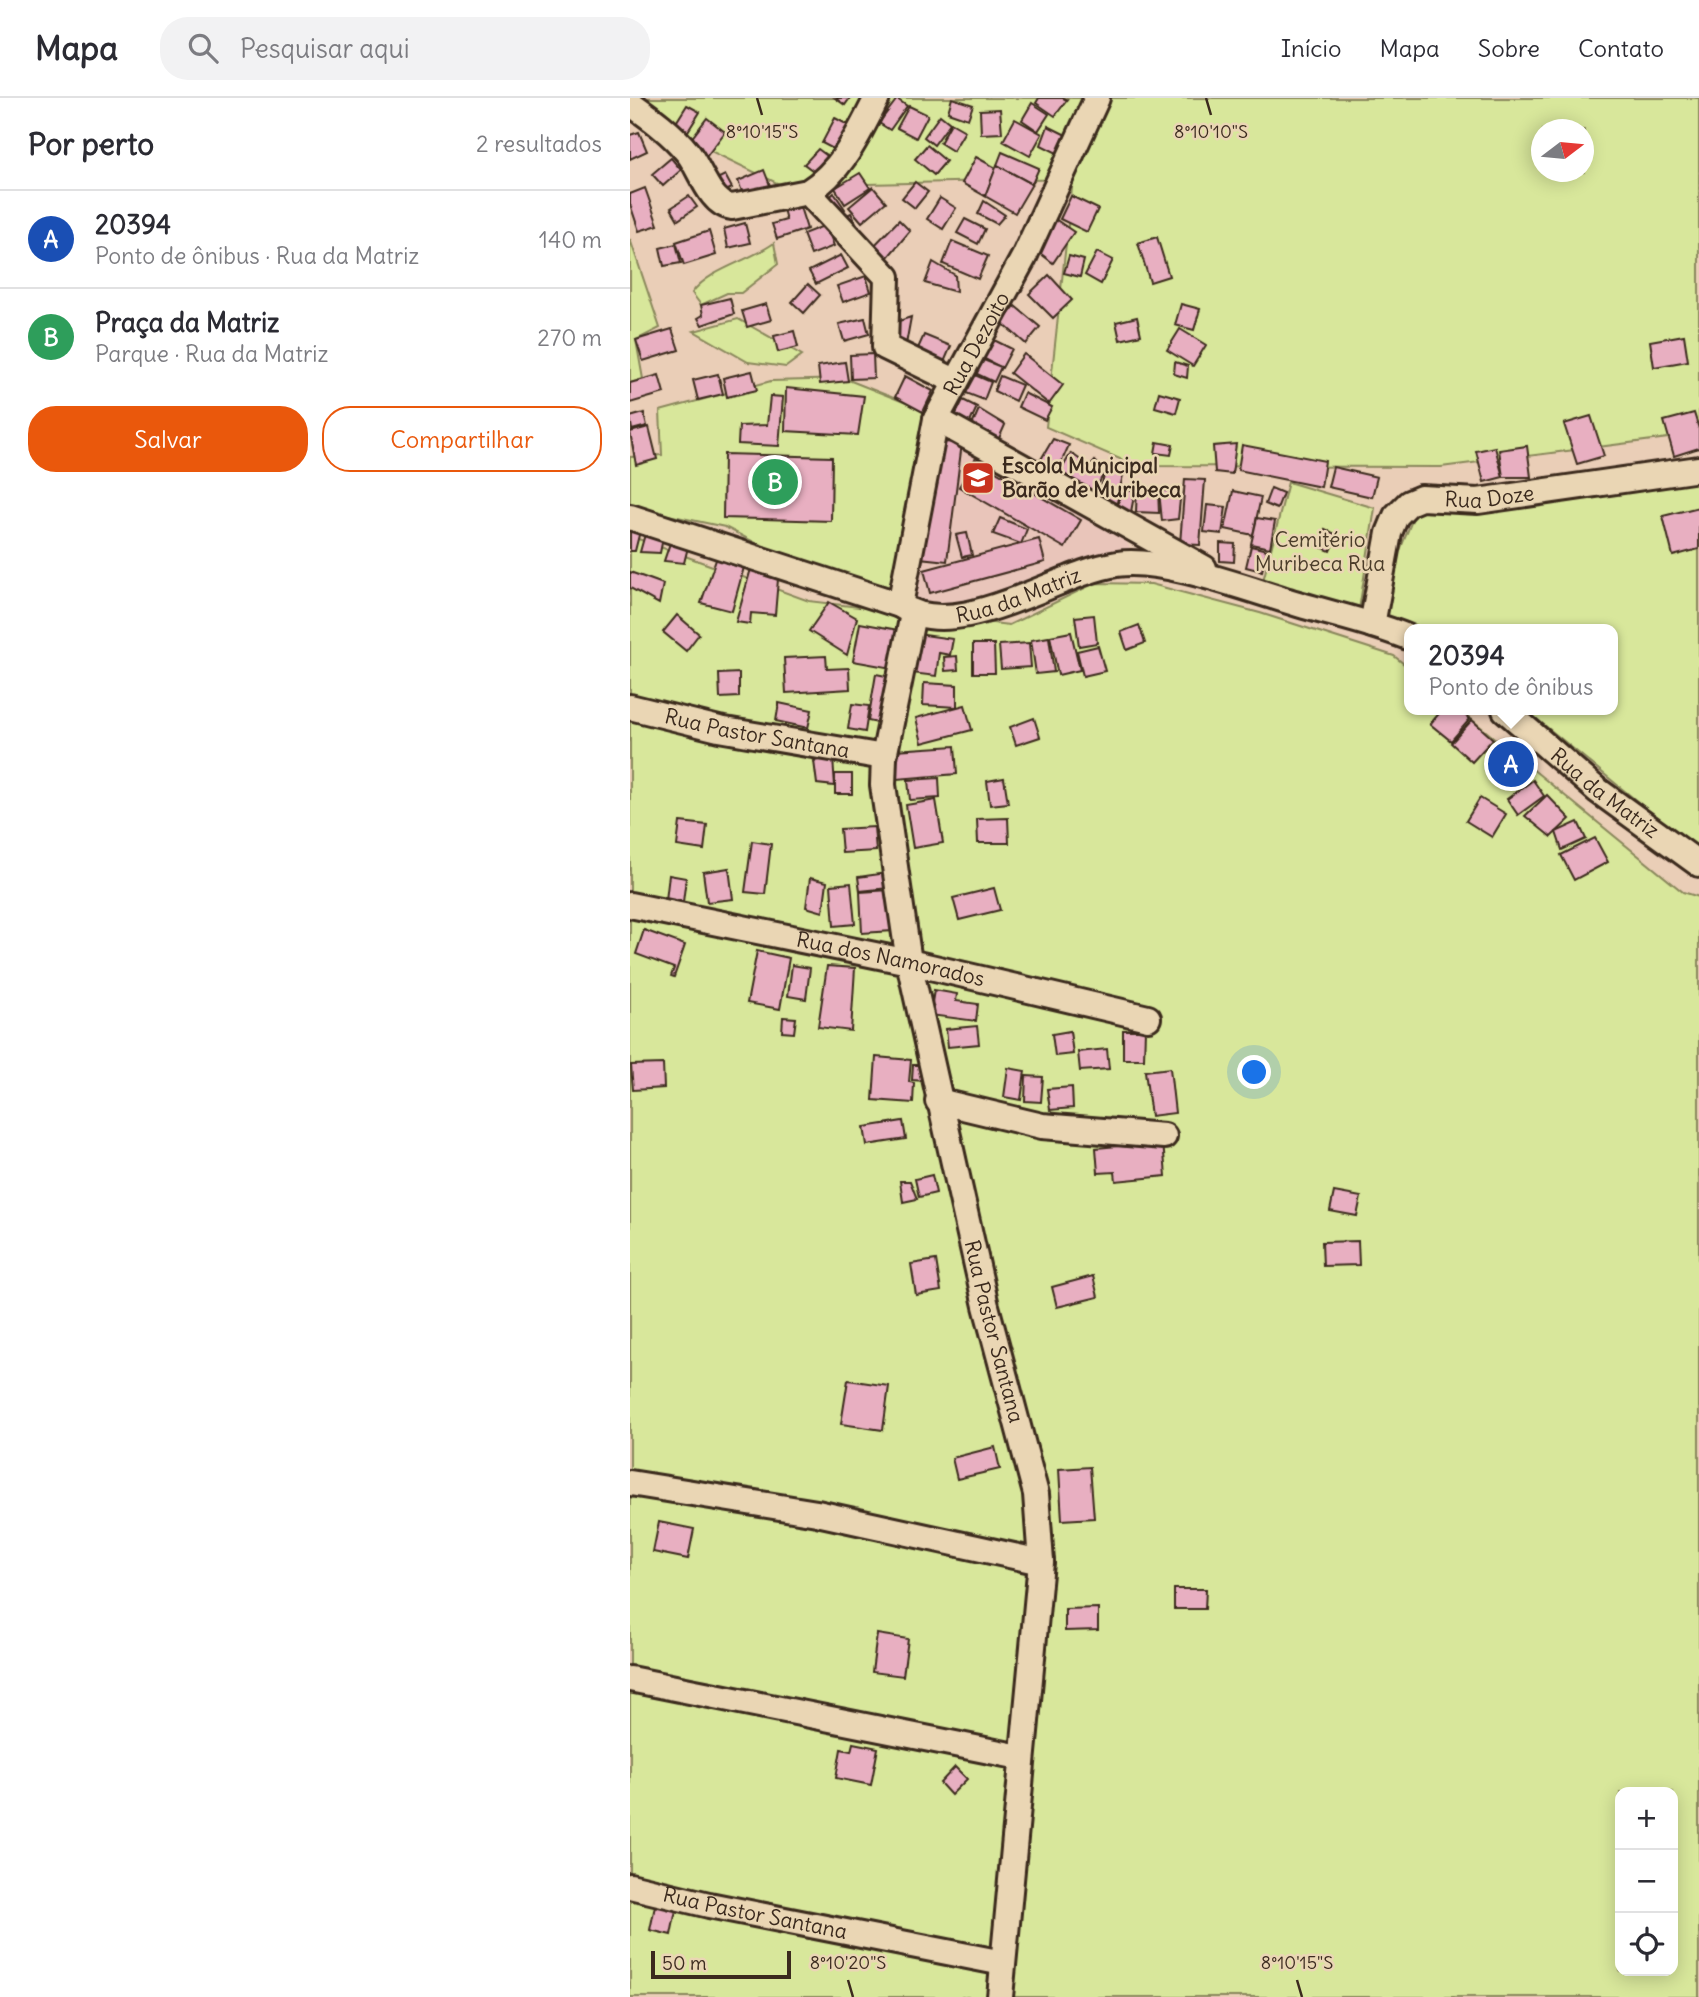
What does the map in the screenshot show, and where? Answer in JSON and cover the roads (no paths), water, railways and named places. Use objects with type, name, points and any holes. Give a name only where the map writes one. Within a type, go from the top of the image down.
[{"type":"street","points":[[630,103],[659,123],[689,153],[725,207],[808,192],[847,155],[877,98]]},
{"type":"street","name":"Rua Dezoito","points":[[906,609],[936,419],[1024,257],[1097,98]]},
{"type":"street","points":[[808,192],[887,277],[885,347],[955,381]]},
{"type":"street","points":[[936,419],[1235,586]]},
{"type":"street","name":"Rua Doze","points":[[1372,625],[1389,533],[1396,516],[1409,502],[1421,498],[1478,501],[1699,469]]},
{"type":"street","name":"Rua da Matriz","points":[[630,517],[906,609],[963,615],[1001,607],[1059,580],[1117,564],[1141,563],[1235,586],[1404,636]]},
{"type":"street","name":"Rua Pastor Santana","points":[[906,609],[884,757],[883,785],[909,962],[986,1306],[1036,1494],[1041,1562],[1020,1757],[1000,1997]]},
{"type":"street","name":"Rua Pastor Santana","points":[[630,707],[719,729],[884,757]]},
{"type":"street","name":"Rua da Matriz","points":[[1512,715],[1597,790],[1699,864]]},
{"type":"street","points":[[1673,846],[1699,841]]},
{"type":"street","name":"Rua dos Namorados","points":[[630,905],[909,962],[1148,1018]]},
{"type":"street","points":[[938,1101],[1042,1126],[1164,1136]]},
{"type":"street","points":[[630,1483],[817,1513],[1041,1562]]},
{"type":"street","points":[[630,1679],[1020,1757]]},
{"type":"street","name":"Rua Pastor Santana","points":[[630,1886],[709,1905],[1003,1963]]},
{"type":"place","name":"Escola Municipal Barão de Muribeca","points":[[978,478]]},
{"type":"place","name":"Praça da Matriz","points":[[775,482]]},
{"type":"place","name":"20394","points":[[1511,764]]},
{"type":"park label","name":"Cemitério Muribeca Rua","points":[[1320,552]]}]
